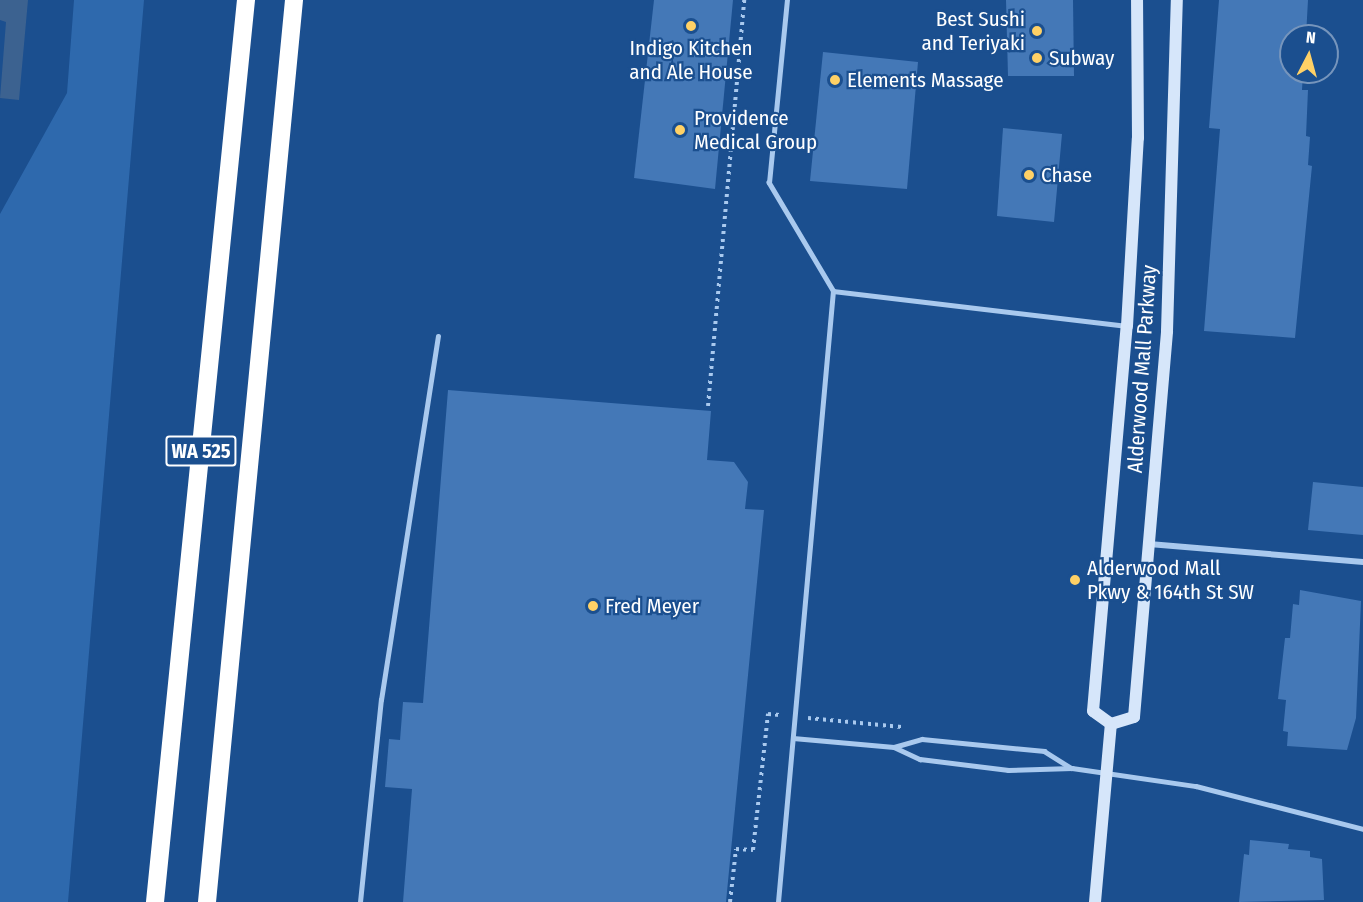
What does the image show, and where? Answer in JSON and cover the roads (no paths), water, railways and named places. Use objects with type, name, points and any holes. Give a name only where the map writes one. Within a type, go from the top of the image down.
[{"type":"highway","name":"WA 525","points":[[155,902],[246,0]]},
{"type":"highway","name":"WA 525","points":[[207,902],[294,0]]},
{"type":"main road","name":"Alderwood Mall Parkway","points":[[1137,0],[1137,138],[1126,326],[1093,711],[1111,724],[1134,717],[1167,332],[1177,0]]},
{"type":"main road","points":[[1095,902],[1111,724]]},
{"type":"street","points":[[1149,544],[1363,562]]},
{"type":"lane","points":[[778,902],[833,291],[769,183],[787,0]]},
{"type":"lane","points":[[833,291],[1126,326]]},
{"type":"lane","points":[[360,902],[381,700],[438,336]]},
{"type":"lane","points":[[792,738],[894,747],[920,759],[953,763],[1045,772],[1072,768],[1196,786],[1363,829]]},
{"type":"lane","points":[[894,747],[922,739],[1044,751],[1072,768]]},
{"type":"place","name":"Indigo Kitchen and Ale House","points":[[691,26]]},
{"type":"place","name":"Best Sushi and Teriyaki","points":[[1037,31]]},
{"type":"place","name":"Subway","points":[[1037,58]]},
{"type":"place","name":"Elements Massage","points":[[835,80]]},
{"type":"place","name":"Providence Medical Group","points":[[680,130]]},
{"type":"place","name":"Chase","points":[[1029,175]]},
{"type":"place","name":"Alderwood Mall Pkwy & 164th St SW","points":[[1075,580]]},
{"type":"place","name":"Fred Meyer","points":[[593,606]]}]
